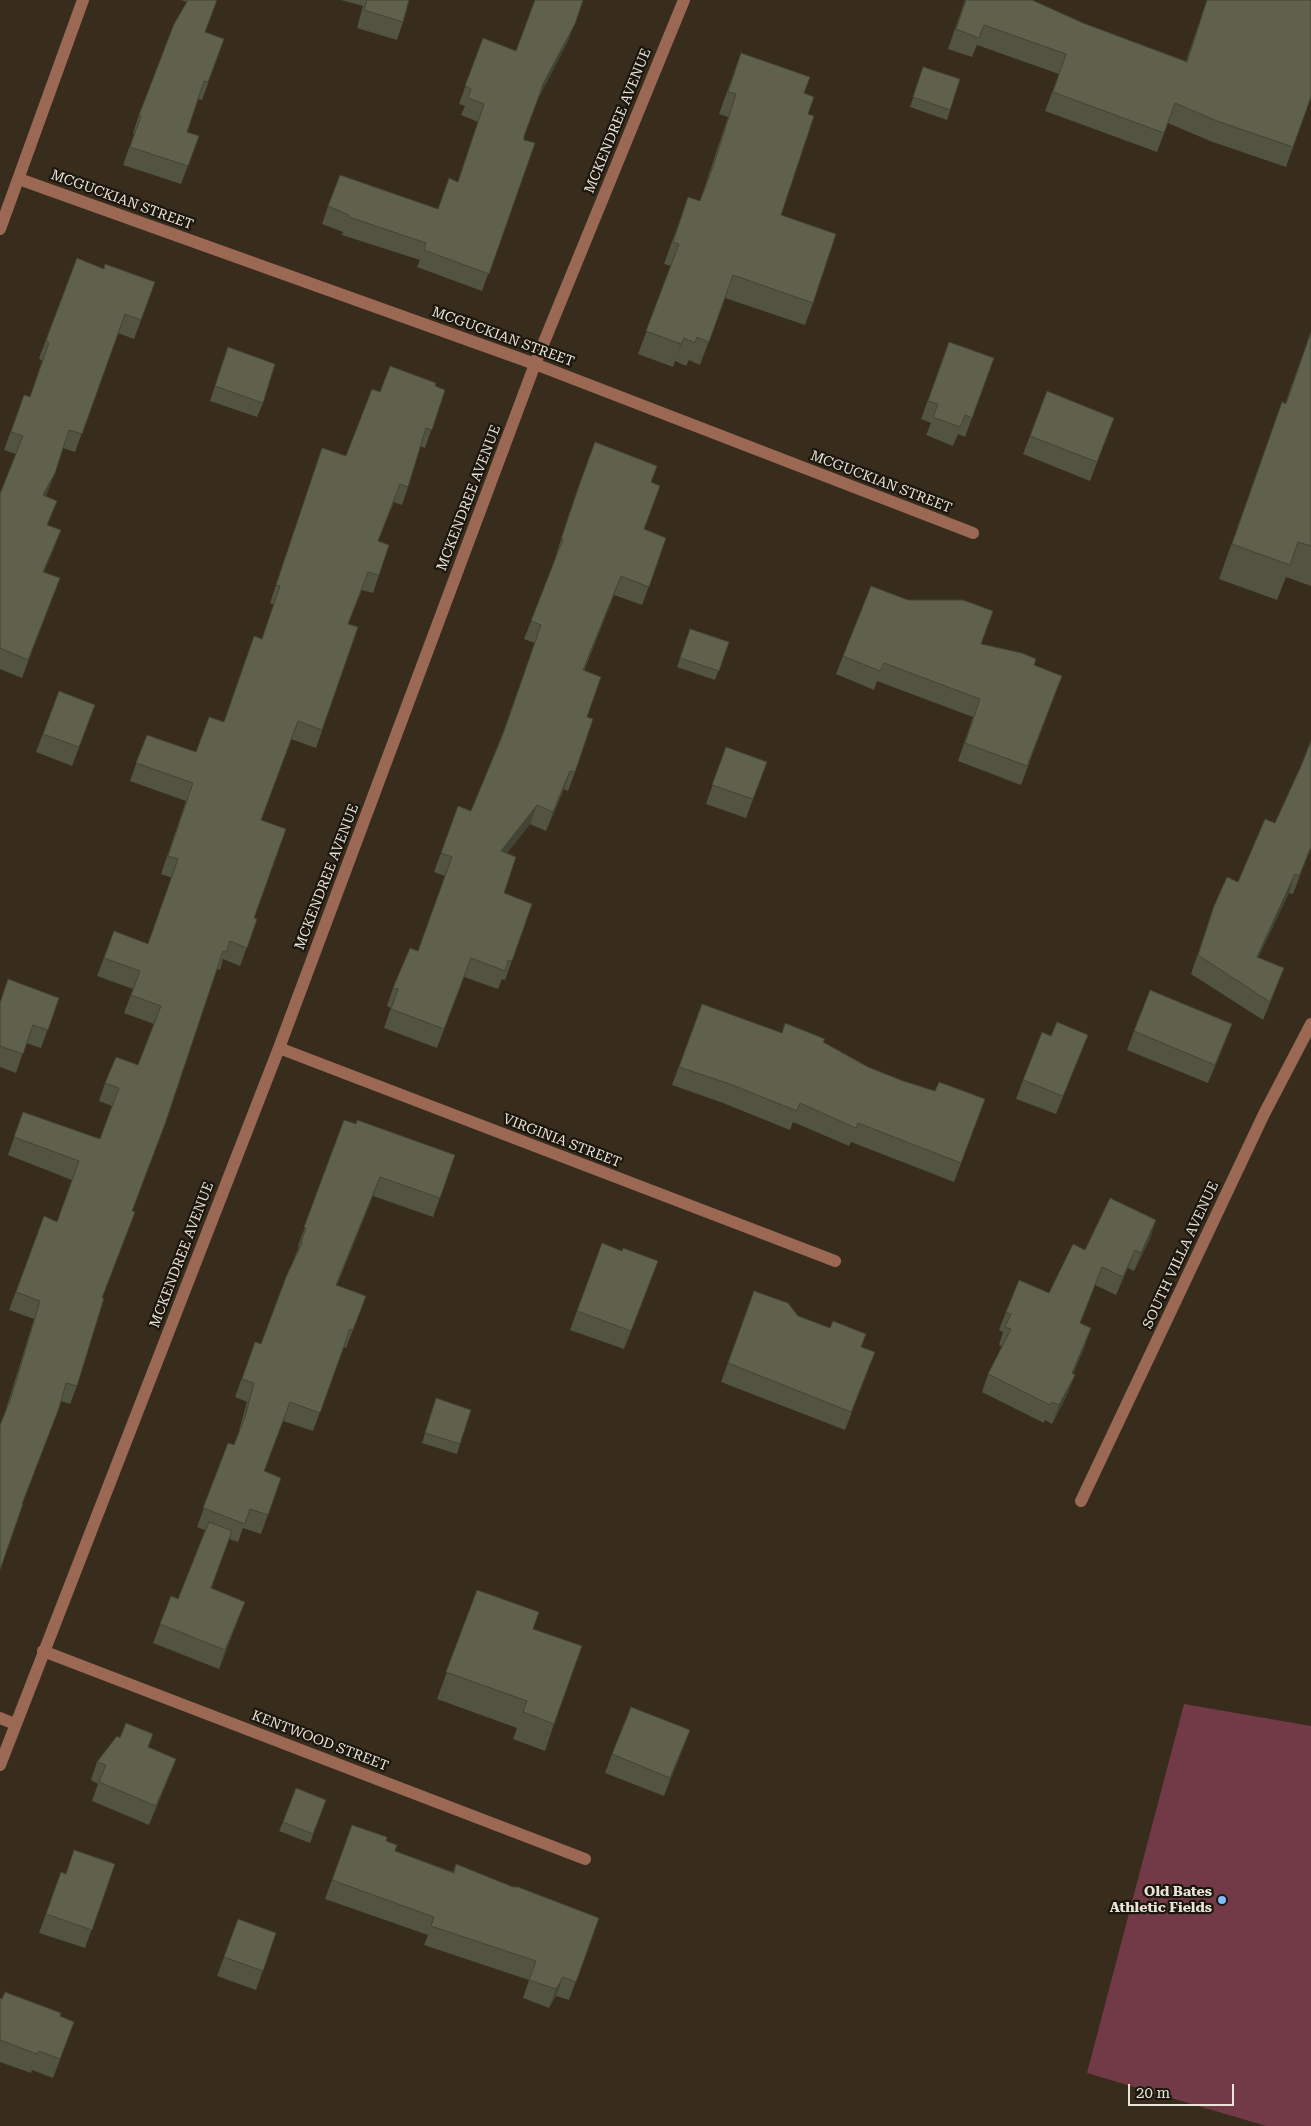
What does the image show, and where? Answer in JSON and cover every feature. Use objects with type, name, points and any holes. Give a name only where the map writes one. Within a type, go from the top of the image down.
[{"type":"street","points":[[0,229],[83,0]]},
{"type":"street","name":"MCKENDREE AVENUE","points":[[0,1765],[279,1048],[536,364],[684,0]]},
{"type":"street","name":"MCGUCKIAN STREET","points":[[19,179],[536,364],[973,533]]},
{"type":"street","name":"SOUTH VILLA AVENUE","points":[[1081,1501],[1260,1123],[1311,1024]]},
{"type":"street","name":"VIRGINIA STREET","points":[[279,1048],[835,1261]]},
{"type":"street","name":"KENTWOOD STREET","points":[[43,1651],[585,1860]]},
{"type":"street","points":[[0,1718],[15,1724]]},
{"type":"shaded area","name":"Old Bates Athletic Fields","points":[[1184,1704],[1311,1726],[1311,2126],[1266,2126],[1087,2073]]},
{"type":"building","points":[[188,0],[217,0],[205,32],[224,39],[208,82],[204,81],[187,132],[199,136],[188,166],[130,147],[141,116],[139,115],[174,24]]},
{"type":"building","points":[[367,0],[409,0],[403,22],[364,10]]},
{"type":"building","points":[[535,0],[583,0],[575,24],[544,82],[524,136],[524,140],[535,143],[489,274],[424,250],[426,243],[349,217],[349,215],[328,206],[340,175],[438,209],[449,178],[458,182],[484,104],[468,98],[471,89],[465,86],[483,38],[516,51]]},
{"type":"building","points":[[966,0],[1032,0],[1083,23],[1187,62],[1207,0],[1311,0],[1311,97],[1293,147],[1217,121],[1175,103],[1164,133],[1053,92],[1066,54],[984,25],[979,38],[956,29]]},
{"type":"building","points":[[741,53],[810,77],[804,93],[814,97],[808,114],[814,116],[781,215],[836,234],[813,303],[733,275],[709,342],[697,337],[695,343],[684,338],[681,344],[646,331],[679,244],[673,242],[688,197],[700,201],[714,164],[736,94],[728,92]]},
{"type":"building","points":[[923,67],[960,79],[950,110],[913,97]]},
{"type":"building","points":[[77,258],[104,269],[105,264],[155,282],[141,320],[125,314],[82,434],[69,430],[55,473],[43,495],[57,501],[47,525],[61,530],[43,572],[60,578],[28,660],[0,648],[0,494],[23,436],[11,432],[24,395],[30,397],[49,343],[46,340]]},
{"type":"building","points":[[1311,332],[1311,546],[1298,542],[1290,565],[1232,544],[1282,402],[1286,404]]},
{"type":"building","points":[[949,342],[994,358],[972,418],[965,415],[960,427],[933,417],[938,404],[928,401]]},
{"type":"building","points":[[228,347],[275,364],[263,403],[215,386]]},
{"type":"building","points":[[390,366],[436,383],[435,386],[445,390],[432,430],[426,428],[408,487],[400,484],[378,541],[389,545],[379,575],[368,572],[348,624],[358,627],[322,730],[298,721],[261,820],[286,829],[254,918],[257,919],[247,948],[230,941],[226,952],[223,951],[165,1124],[132,1211],[135,1212],[102,1298],[104,1298],[77,1386],[66,1383],[59,1408],[22,1504],[0,1570],[0,1425],[11,1398],[40,1301],[16,1292],[44,1216],[57,1222],[79,1161],[14,1137],[23,1112],[100,1139],[119,1088],[105,1083],[116,1057],[138,1065],[161,1006],[131,995],[140,971],[104,958],[114,931],[148,944],[178,859],[168,856],[193,783],[136,763],[147,735],[196,752],[209,717],[224,722],[254,636],[262,639],[280,586],[276,585],[322,448],[346,456],[372,389],[380,392]]},
{"type":"building","points":[[1047,391],[1114,418],[1097,462],[1030,436]]},
{"type":"building","points":[[595,442],[657,466],[651,482],[660,486],[644,529],[666,538],[649,587],[621,576],[583,670],[601,677],[587,717],[593,719],[575,772],[570,771],[553,812],[537,805],[501,851],[516,857],[504,893],[532,904],[512,961],[508,960],[505,971],[471,958],[444,1029],[391,1009],[398,989],[393,988],[410,948],[418,951],[452,857],[441,853],[458,806],[471,811],[503,734],[541,625],[531,621],[563,539],[561,539]]},
{"type":"building","points":[[871,586],[908,600],[963,600],[993,611],[981,644],[1022,653],[1036,659],[1034,665],[1062,676],[1027,766],[965,743],[980,699],[884,663],[880,671],[843,656]]},
{"type":"building","points":[[690,629],[729,642],[719,671],[680,658]]},
{"type":"building","points":[[59,691],[95,705],[79,747],[43,734]]},
{"type":"building","points":[[1311,741],[1311,847],[1299,876],[1295,874],[1257,957],[1284,968],[1270,1002],[1198,955],[1214,906],[1227,877],[1238,882],[1265,819],[1275,823]]},
{"type":"building","points":[[726,747],[767,762],[753,799],[712,785]]},
{"type":"building","points":[[8,979],[59,998],[48,1030],[33,1025],[23,1054],[0,1046],[0,1003]]},
{"type":"building","points":[[1150,990],[1232,1024],[1215,1065],[1134,1031]]},
{"type":"building","points":[[702,1004],[782,1033],[785,1023],[825,1039],[823,1042],[868,1067],[903,1081],[935,1091],[939,1082],[985,1099],[961,1163],[858,1123],[856,1128],[800,1103],[797,1111],[730,1084],[679,1067]]},
{"type":"building","points":[[1057,1022],[1088,1035],[1063,1096],[1023,1080],[1042,1032],[1051,1036]]},
{"type":"building","points":[[344,1120],[356,1124],[357,1120],[455,1155],[440,1198],[380,1177],[336,1285],[366,1296],[353,1330],[350,1329],[320,1413],[290,1402],[264,1471],[281,1478],[268,1515],[250,1509],[245,1524],[203,1508],[228,1443],[234,1445],[245,1417],[254,1383],[242,1379],[255,1342],[261,1344],[286,1277],[302,1243],[306,1228],[304,1227]]},
{"type":"building","points":[[1110,1198],[1156,1220],[1141,1253],[1135,1250],[1123,1277],[1102,1267],[1080,1323],[1091,1328],[1072,1373],[1075,1375],[1059,1405],[1052,1402],[1050,1405],[988,1374],[1011,1329],[1005,1327],[1011,1314],[1006,1312],[1019,1280],[1049,1293],[1073,1244],[1085,1250]]},
{"type":"building","points":[[602,1243],[622,1251],[623,1248],[658,1261],[631,1331],[577,1311]]},
{"type":"building","points":[[754,1291],[788,1303],[798,1316],[830,1328],[833,1321],[866,1334],[861,1347],[875,1352],[851,1412],[728,1363]]},
{"type":"building","points":[[436,1398],[471,1410],[460,1444],[425,1433]]},
{"type":"building","points":[[209,1522],[232,1531],[211,1588],[245,1602],[225,1650],[160,1624],[171,1596],[178,1599]]},
{"type":"building","points":[[477,1590],[539,1612],[533,1629],[582,1646],[554,1724],[523,1712],[527,1701],[446,1672]]},
{"type":"building","points":[[631,1707],[690,1730],[670,1778],[612,1754]]},
{"type":"building","points":[[126,1723],[153,1734],[148,1747],[176,1759],[156,1806],[99,1782],[106,1765],[97,1762],[117,1736],[120,1738]]},
{"type":"building","points":[[296,1788],[326,1800],[313,1834],[283,1822]]},
{"type":"building","points":[[352,1825],[387,1837],[386,1841],[397,1845],[395,1851],[454,1873],[456,1864],[599,1918],[576,1982],[563,1977],[556,1989],[529,1980],[536,1961],[431,1926],[434,1917],[332,1880]]},
{"type":"building","points":[[74,1850],[115,1864],[92,1930],[46,1914],[61,1872],[66,1874]]},
{"type":"building","points":[[238,1919],[276,1933],[263,1971],[224,1957]]},
{"type":"building","points":[[5,1992],[61,2013],[60,2016],[74,2022],[60,2059],[39,2051],[37,2054],[0,2040],[0,1998],[2,1999]]},
{"type":"place","name":"Old Bates Athletic Fields","points":[[1222,1900]]}]
